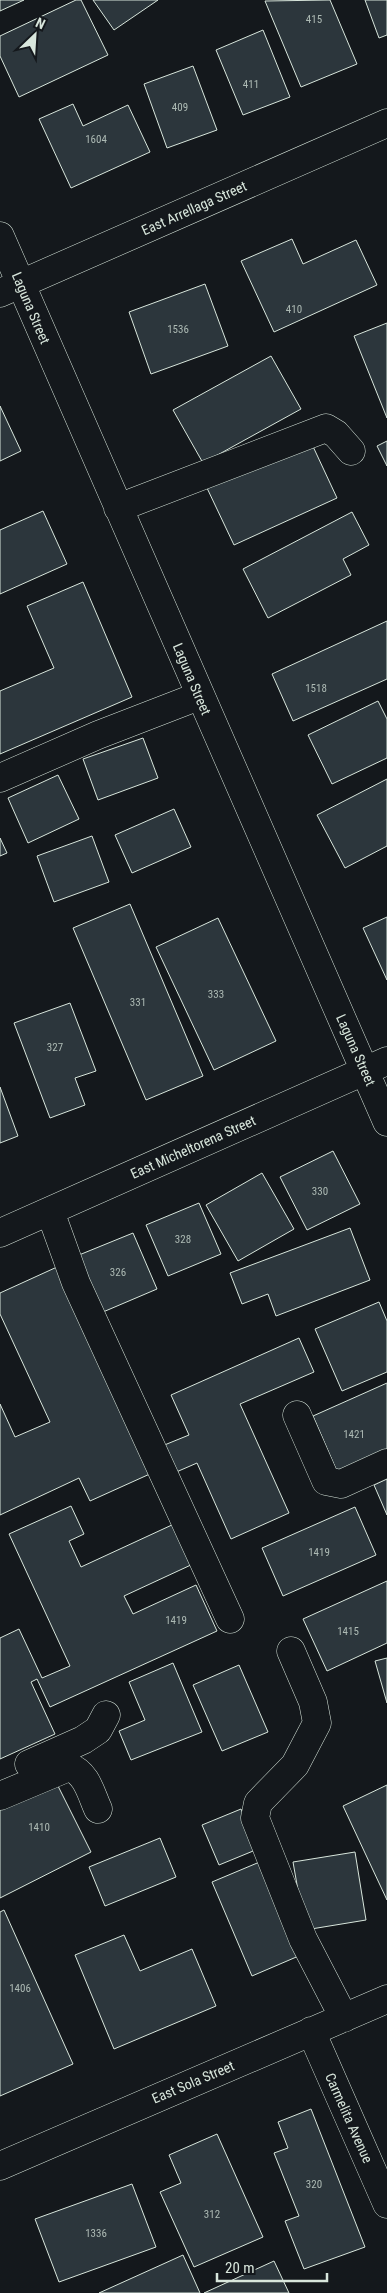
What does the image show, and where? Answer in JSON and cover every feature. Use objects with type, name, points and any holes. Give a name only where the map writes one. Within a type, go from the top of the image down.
[{"type":"street","name":"East Arrellaga Street","points":[[10,288],[387,123]]},
{"type":"street","name":"Laguna Street","points":[[0,236],[10,288],[118,508],[199,696],[376,1065],[387,1122]]},
{"type":"street","points":[[118,508],[326,428],[336,434],[351,451]]},
{"type":"street","points":[[0,778],[98,735],[199,696]]},
{"type":"street","name":"East Micheltorena Street","points":[[0,1234],[376,1065]]},
{"type":"street","points":[[50,1211],[76,1283],[230,1619]]},
{"type":"street","points":[[297,1415],[326,1481],[342,1484],[387,1463]]},
{"type":"street","points":[[291,1651],[313,1702],[317,1723],[295,1765],[258,1803],[255,1818],[304,1939],[344,2018]]},
{"type":"street","points":[[0,1777],[83,1740],[98,1730],[106,1715]]},
{"type":"street","points":[[0,1796],[69,1768],[77,1770],[84,1777],[98,1809]]},
{"type":"street","name":"East Sola Street","points":[[0,2166],[387,1999]]},
{"type":"street","name":"Carmelita Avenue","points":[[311,2031],[387,2204]]},
{"type":"building","points":[[0,0],[24,0],[0,11]]},
{"type":"building","points":[[76,0],[81,0],[108,55],[19,97],[0,56],[0,36]]},
{"type":"building","points":[[93,0],[158,0],[114,30]]},
{"type":"building","points":[[330,0],[357,64],[301,87],[265,1]]},
{"type":"building","points":[[365,0],[387,0],[387,35],[379,38]]},
{"type":"building","points":[[263,30],[290,97],[243,115],[216,50]]},
{"type":"building","points":[[193,66],[217,130],[167,148],[144,84]]},
{"type":"building","points":[[73,104],[83,126],[128,105],[150,152],[71,188],[39,119]]},
{"type":"building","points":[[292,239],[303,264],[356,240],[377,285],[274,332],[241,261]]},
{"type":"building","points":[[205,284],[228,346],[151,374],[129,312]]},
{"type":"building","points":[[387,323],[387,418],[354,336]]},
{"type":"building","points":[[271,356],[301,409],[203,463],[173,410]]},
{"type":"building","points":[[0,406],[21,451],[0,461]]},
{"type":"building","points":[[310,440],[337,498],[234,545],[207,488]]},
{"type":"building","points":[[387,441],[387,466],[377,446]]},
{"type":"building","points":[[43,511],[67,564],[0,594],[0,530]]},
{"type":"building","points":[[352,512],[369,545],[343,559],[351,575],[268,618],[243,569]]},
{"type":"building","points":[[83,582],[132,697],[0,754],[0,691],[54,668],[27,606]]},
{"type":"building","points":[[387,621],[387,679],[293,721],[272,674]]},
{"type":"building","points":[[378,701],[387,719],[387,758],[332,784],[308,735]]},
{"type":"building","points":[[143,738],[158,778],[98,800],[83,759]]},
{"type":"building","points":[[58,775],[79,819],[28,843],[8,798]]},
{"type":"building","points":[[387,779],[387,846],[345,868],[317,815]]},
{"type":"building","points":[[174,809],[191,847],[132,873],[115,835]]},
{"type":"building","points":[[92,836],[109,882],[54,902],[37,856]]},
{"type":"building","points":[[0,838],[7,853],[0,856]]},
{"type":"building","points":[[130,904],[203,1076],[146,1100],[73,928]]},
{"type":"building","points":[[387,917],[387,980],[363,928]]},
{"type":"building","points":[[218,918],[276,1041],[214,1070],[156,947]]},
{"type":"building","points":[[70,1003],[96,1071],[75,1078],[85,1105],[50,1118],[14,1023]]},
{"type":"building","points":[[0,1087],[18,1136],[0,1143]]},
{"type":"building","points":[[333,1151],[360,1204],[307,1230],[280,1177]]},
{"type":"building","points":[[262,1173],[294,1229],[238,1261],[206,1205]]},
{"type":"building","points":[[199,1203],[221,1254],[168,1276],[146,1225]]},
{"type":"building","points":[[350,1228],[370,1280],[276,1316],[268,1294],[242,1304],[230,1273]]},
{"type":"building","points":[[133,1233],[157,1289],[103,1312],[79,1255]]},
{"type":"building","points":[[57,1267],[152,1473],[90,1501],[79,1478],[0,1515],[0,1404],[15,1437],[50,1422],[0,1314],[0,1293]]},
{"type":"building","points":[[379,1302],[387,1321],[387,1372],[342,1391],[315,1329]]},
{"type":"building","points":[[299,1338],[314,1372],[240,1404],[289,1513],[231,1539],[197,1463],[174,1473],[162,1446],[189,1435],[171,1395]]},
{"type":"building","points":[[387,1383],[387,1453],[338,1474],[313,1416]]},
{"type":"building","points":[[387,1479],[387,1515],[374,1485]]},
{"type":"building","points":[[71,1506],[84,1534],[69,1541],[81,1567],[174,1524],[193,1564],[124,1596],[133,1614],[196,1585],[217,1631],[50,1707],[37,1679],[31,1682],[55,1734],[0,1759],[0,1638],[19,1629],[42,1678],[70,1666],[9,1534]]},
{"type":"building","points":[[355,1507],[376,1555],[283,1596],[262,1548]]},
{"type":"building","points":[[387,1581],[387,1643],[327,1671],[303,1619]]},
{"type":"building","points":[[387,1658],[387,1703],[375,1661]]},
{"type":"building","points":[[173,1663],[202,1732],[131,1760],[119,1731],[145,1720],[129,1682]]},
{"type":"building","points":[[239,1665],[268,1732],[222,1751],[193,1685]]},
{"type":"building","points":[[53,1776],[91,1852],[0,1898],[0,1802]]},
{"type":"building","points":[[387,1785],[387,1900],[343,1806]]},
{"type":"building","points":[[241,1809],[258,1849],[219,1865],[202,1825]]},
{"type":"building","points":[[160,1838],[176,1877],[105,1906],[89,1867]]},
{"type":"building","points":[[355,1852],[366,1920],[305,1930],[293,1862]]},
{"type":"building","points":[[262,1861],[301,1955],[252,1976],[212,1882]]},
{"type":"building","points":[[4,1910],[73,2064],[0,2096],[0,1912]]},
{"type":"building","points":[[124,1935],[140,1971],[192,1949],[216,2006],[114,2049],[75,1955]]},
{"type":"building","points":[[311,2109],[365,2247],[304,2269],[285,2221],[299,2216],[274,2153],[288,2148],[278,2122]]},
{"type":"building","points":[[217,2134],[263,2237],[194,2267],[160,2192],[181,2183],[169,2155]]},
{"type":"building","points":[[132,2184],[156,2247],[59,2282],[35,2219]]},
{"type":"building","points":[[183,2255],[200,2293],[99,2293]]},
{"type":"building","points":[[274,2261],[289,2293],[204,2293]]}]
